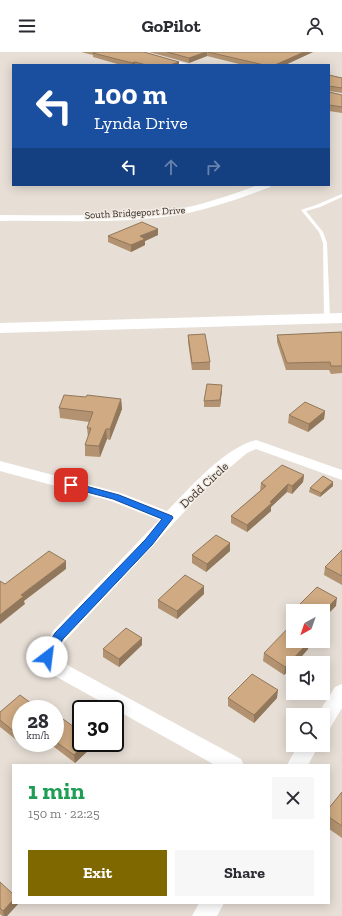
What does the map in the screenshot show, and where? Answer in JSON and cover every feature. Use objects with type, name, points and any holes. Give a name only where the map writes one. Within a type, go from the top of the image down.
[{"type":"highway","points":[[0,328],[335,318]]},
{"type":"street","points":[[136,52],[184,64]]},
{"type":"street","points":[[242,186],[252,190]]},
{"type":"street","name":"South Bridgeport Drive","points":[[0,218],[112,217],[171,213],[201,208],[264,186]]},
{"type":"street","name":"Dodd Circle","points":[[232,764],[62,671],[47,657],[59,636],[148,542],[168,518],[204,482],[242,450],[256,444],[342,476]]},
{"type":"street","points":[[0,466],[116,497],[168,518]]},
{"type":"street","points":[[330,711],[342,692]]},
{"type":"street","points":[[298,764],[305,752]]},
{"type":"street","points":[[204,916],[211,904]]},
{"type":"lane","points":[[335,318],[325,243],[321,232],[303,210],[318,206],[342,195]]},
{"type":"building","points":[[144,52],[179,62],[173,64],[132,63],[93,53]]},
{"type":"building","points":[[167,52],[206,52],[189,58]]},
{"type":"building","points":[[208,52],[304,52],[277,64],[260,64]]},
{"type":"building","points":[[330,75],[342,78],[342,88],[330,86]]},
{"type":"building","points":[[330,92],[342,95],[342,107],[330,105]]},
{"type":"building","points":[[142,222],[158,229],[140,236],[145,239],[131,245],[108,236]]},
{"type":"building","points":[[342,332],[342,366],[331,366],[330,362],[287,363],[277,335]]},
{"type":"building","points":[[205,334],[210,362],[192,363],[188,335]]},
{"type":"building","points":[[207,384],[222,385],[220,400],[204,401]]},
{"type":"building","points":[[64,395],[86,397],[87,395],[121,399],[110,429],[106,429],[99,446],[85,445],[91,428],[87,428],[93,412],[59,408]]},
{"type":"building","points":[[305,402],[325,411],[309,424],[289,415]]},
{"type":"building","points":[[282,465],[304,475],[292,486],[288,484],[270,502],[272,503],[247,525],[231,516],[266,486],[261,483]]},
{"type":"building","points":[[323,476],[333,482],[321,493],[310,488]]},
{"type":"building","points":[[216,535],[230,543],[207,564],[192,555]]},
{"type":"building","points":[[342,550],[342,576],[325,567]]},
{"type":"building","points":[[49,551],[66,561],[21,595],[24,596],[0,615],[0,581],[5,584]]},
{"type":"building","points":[[185,575],[204,586],[177,611],[158,600]]},
{"type":"building","points":[[317,587],[337,598],[330,605],[300,604]]},
{"type":"building","points":[[126,628],[142,638],[119,659],[103,649]]},
{"type":"building","points":[[286,630],[286,648],[303,648],[296,656],[286,656],[285,667],[264,653]]},
{"type":"building","points":[[252,674],[278,690],[254,715],[228,698]]},
{"type":"building","points":[[20,695],[27,700],[14,700]]},
{"type":"building","points":[[12,702],[12,730],[0,720],[0,712]]},
{"type":"building","points":[[64,720],[72,726],[72,752],[77,752],[74,755],[64,748]]},
{"type":"building","points":[[342,792],[342,826],[330,818],[330,807]]},
{"type":"building","points":[[0,882],[12,893],[12,901],[3,911],[0,908]]},
{"type":"route","points":[[47,657],[59,636],[148,542],[168,518],[116,497],[71,485]]}]
